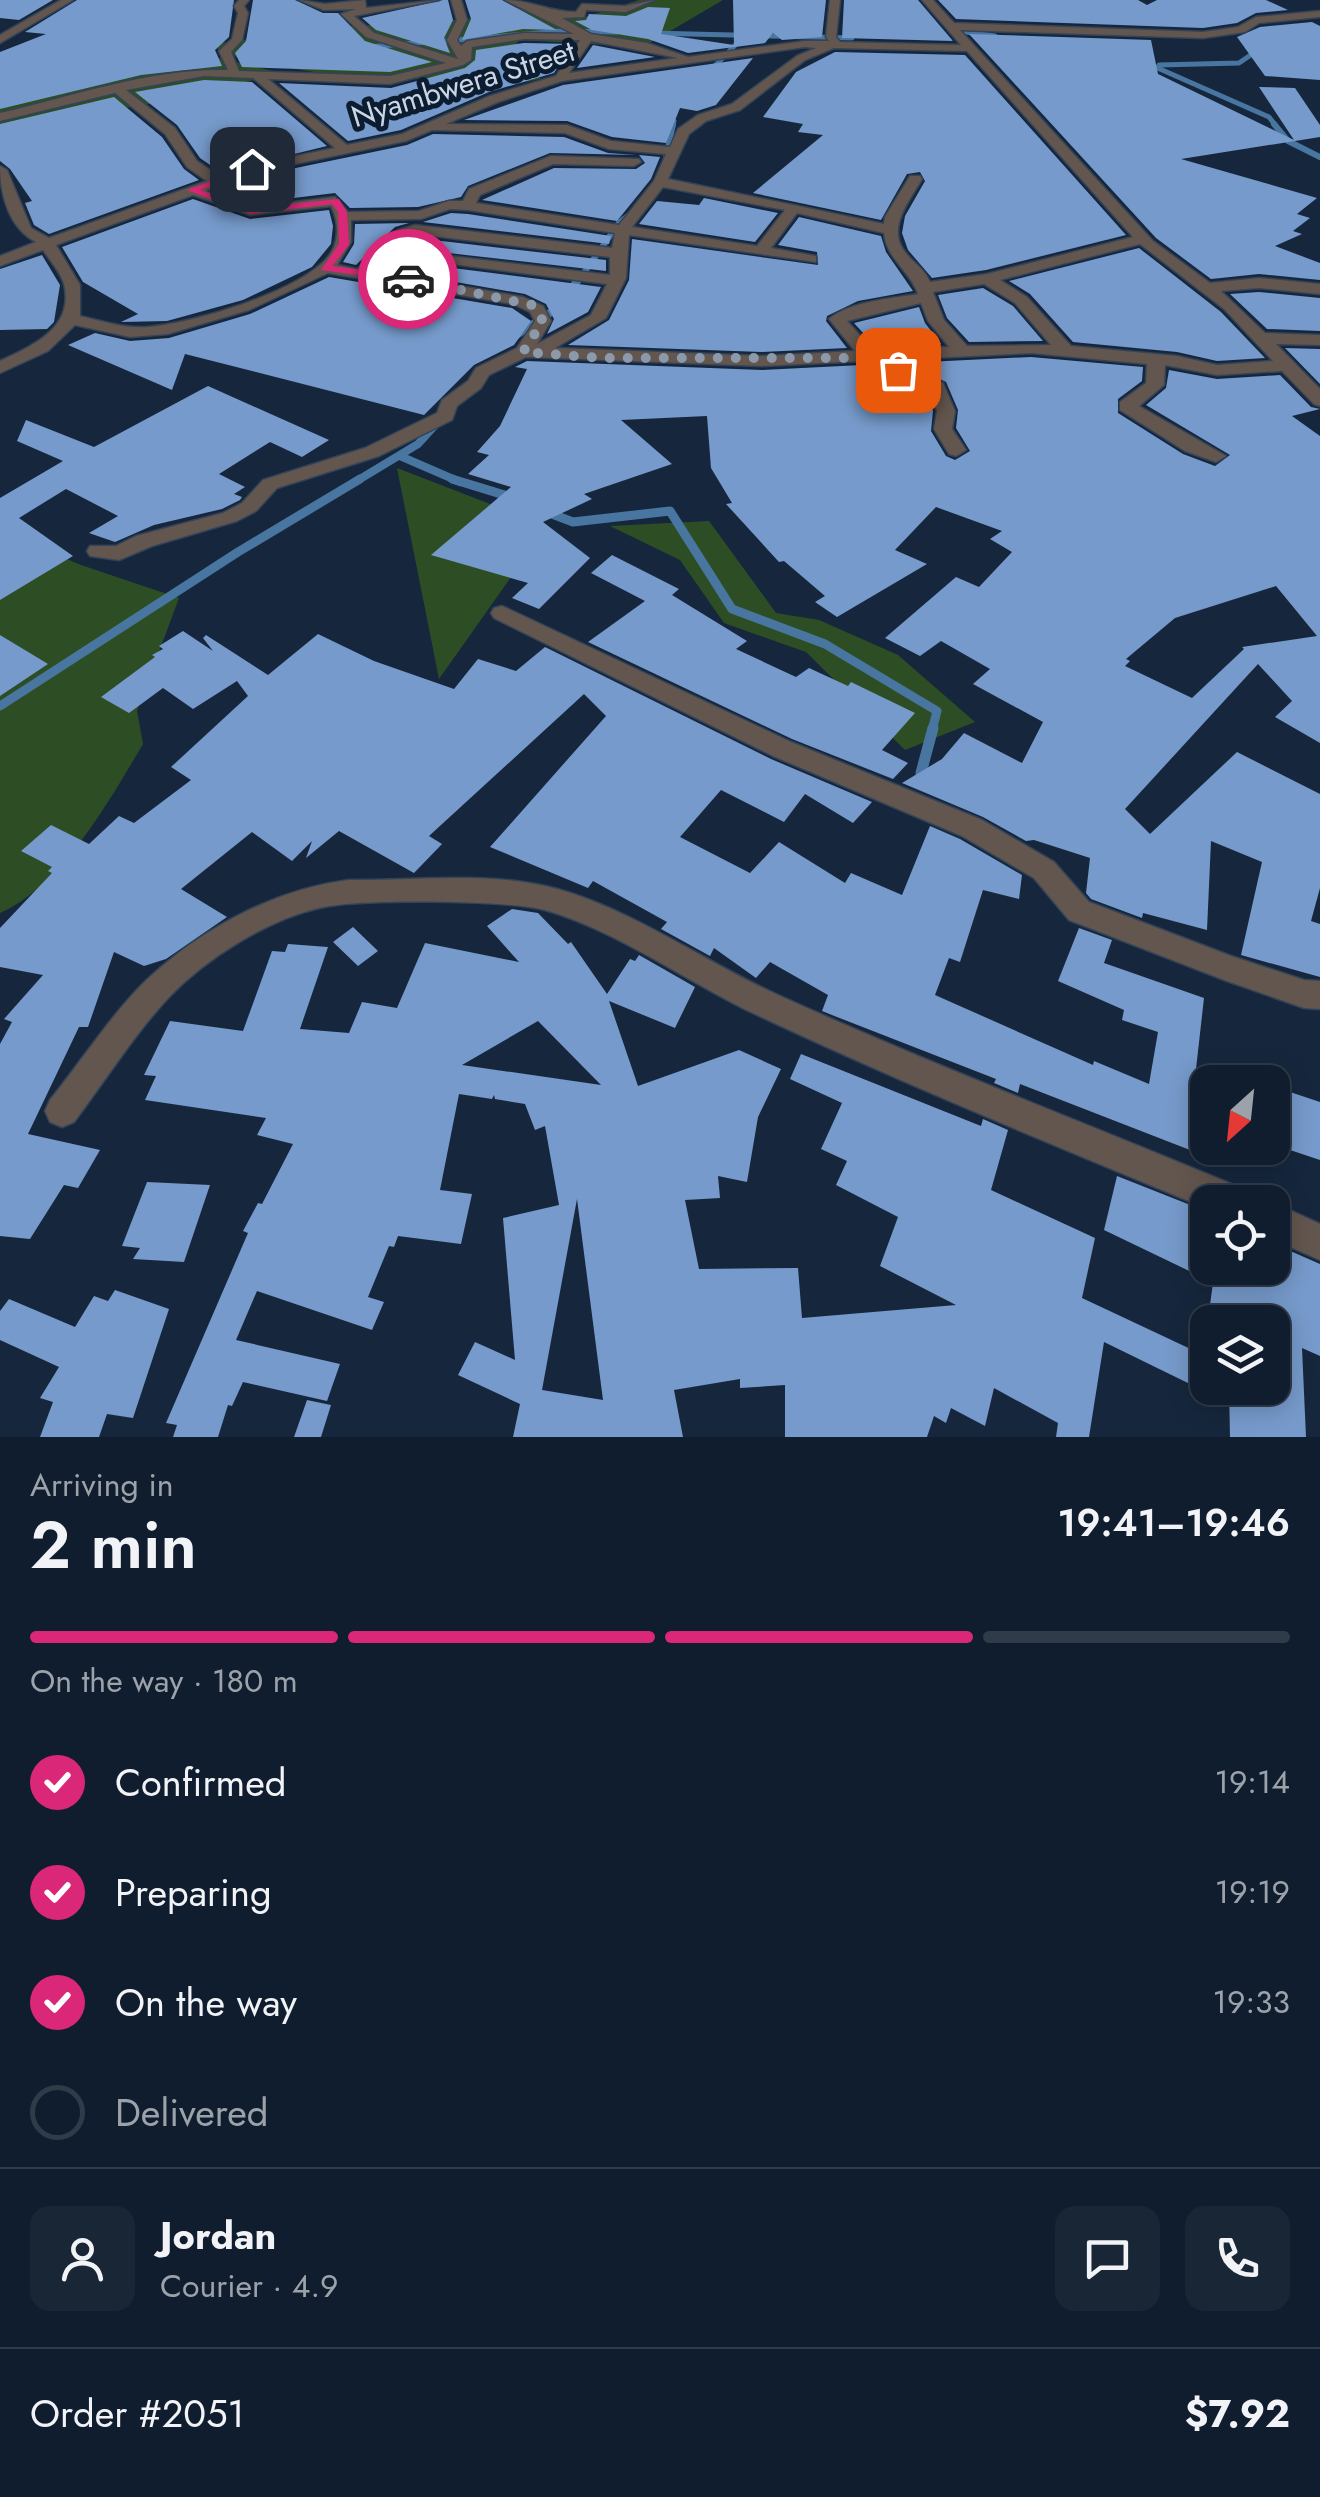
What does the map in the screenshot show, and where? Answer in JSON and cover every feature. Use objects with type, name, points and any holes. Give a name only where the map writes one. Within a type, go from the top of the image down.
[{"type":"street","points":[[234,72],[225,52],[238,40],[244,14],[240,6],[244,0]]},
{"type":"street","points":[[304,0],[324,7],[434,0]]},
{"type":"street","points":[[456,0],[462,20],[452,40],[462,62]]},
{"type":"street","points":[[510,0],[540,4],[548,15],[588,37]]},
{"type":"street","points":[[548,15],[580,15],[582,8],[626,10],[649,0]]},
{"type":"street","points":[[98,551],[118,552],[200,523],[230,517],[249,507],[270,484],[372,452],[444,416],[449,404],[475,384],[482,372],[585,328],[598,318],[617,281],[623,229],[660,182],[684,132],[702,118],[736,107],[809,54],[836,44],[831,37],[834,0]]},
{"type":"street","points":[[927,0],[1143,238],[1206,288],[1320,400]]},
{"type":"street","points":[[0,40],[59,8],[58,1]]},
{"type":"street","points":[[360,6],[346,14],[370,35],[462,62]]},
{"type":"street","points":[[1256,20],[1320,14]]},
{"type":"street","points":[[1256,20],[1320,30]]},
{"type":"street","name":"Nyambwera Street","points":[[0,261],[252,169],[406,137],[494,100],[560,78],[805,44],[957,36],[1203,35],[1241,30],[1256,20]]},
{"type":"street","points":[[0,31],[16,33]]},
{"type":"street","points":[[462,62],[466,44],[540,36],[588,37],[670,50],[695,62]]},
{"type":"street","points":[[560,78],[588,37]]},
{"type":"street","points":[[714,59],[741,66]]},
{"type":"street","points":[[0,117],[116,88],[204,73],[390,80],[462,62]]},
{"type":"street","points":[[763,69],[787,70]]},
{"type":"street","points":[[254,72],[344,149]]},
{"type":"street","points":[[116,88],[170,131],[192,164],[218,182]]},
{"type":"street","points":[[432,128],[567,129],[609,145],[672,156]]},
{"type":"street","points":[[468,206],[474,192],[550,160],[672,156]]},
{"type":"street","points":[[0,170],[26,231]]},
{"type":"street","points":[[915,179],[889,230],[898,254],[918,272],[936,321],[961,350]]},
{"type":"street","points":[[660,182],[889,230]]},
{"type":"street","points":[[72,319],[144,332],[173,328],[263,298],[325,268],[344,245],[339,204],[327,199],[292,208],[250,211],[191,190]]},
{"type":"street","points":[[343,216],[421,215],[450,205],[468,206],[811,259]]},
{"type":"street","points":[[761,252],[794,208]]},
{"type":"street","points":[[0,225],[26,231],[48,243],[72,283],[72,319],[59,337],[0,368]]},
{"type":"street","points":[[360,276],[405,232],[450,233],[618,253]]},
{"type":"street","points":[[408,279],[450,233]]},
{"type":"street","points":[[956,450],[942,429],[946,411],[937,387],[870,358],[837,319],[926,292],[1143,238]]},
{"type":"street","points":[[429,256],[617,281]]},
{"type":"street","points":[[325,268],[360,276],[408,279],[532,305],[543,321],[528,352]]},
{"type":"street","points":[[987,279],[1021,300],[1065,350]]},
{"type":"street","points":[[1206,288],[1259,283],[1320,289]]},
{"type":"street","points":[[585,328],[648,358]]},
{"type":"street","points":[[1260,338],[1320,340]]},
{"type":"street","points":[[528,352],[648,358],[870,358],[961,350],[1065,350],[1217,370],[1286,365]]},
{"type":"street","points":[[1156,360],[1155,385],[1127,406],[1192,446],[1216,456]]},
{"type":"street","points":[[502,613],[782,749],[972,828],[1044,870],[1079,911],[1227,968],[1304,994],[1320,995]]},
{"type":"street","points":[[62,1111],[160,986],[208,948],[268,914],[317,896],[348,892],[445,896],[497,893],[545,898],[596,917],[739,992],[890,1061],[1193,1185]]},
{"type":"street","points":[[1290,1228],[1320,1242]]},
{"type":"green space","points":[[639,0],[723,0],[643,47],[520,40],[502,58],[541,79],[499,87],[476,73],[378,83],[244,60],[208,45],[323,28],[468,19],[524,6],[585,17]]},
{"type":"green space","points":[[194,52],[273,71],[258,79],[144,105],[55,119],[0,140],[0,94]]},
{"type":"green space","points":[[397,468],[547,526],[439,679]]},
{"type":"green space","points":[[709,521],[776,613],[819,620],[898,655],[975,722],[905,750],[806,652],[724,623],[680,560],[610,526]]},
{"type":"green space","points":[[0,531],[81,565],[179,598],[137,711],[143,744],[64,863],[23,900],[0,913]]},
{"type":"building","points":[[0,0],[53,0],[19,20],[0,18]]},
{"type":"building","points":[[77,0],[234,0],[229,37],[215,50],[222,66],[141,75],[0,109],[0,52],[46,34],[25,32]]},
{"type":"building","points":[[253,0],[295,0],[323,13],[338,13],[365,41],[432,62],[390,72],[242,67],[235,53],[246,41]]},
{"type":"building","points":[[448,0],[453,20],[444,38],[450,53],[376,30],[362,18]]},
{"type":"building","points":[[465,0],[502,0],[557,30],[523,29],[462,40],[471,19]]},
{"type":"building","points":[[733,0],[826,0],[822,37],[782,40],[773,33],[765,43],[688,53],[648,39],[592,30],[575,21],[586,20],[589,14],[626,16],[648,7],[670,8],[661,34],[734,45]]},
{"type":"building","points":[[844,0],[918,0],[953,41],[842,38]]},
{"type":"building","points":[[938,0],[1138,0],[1147,5],[1157,0],[1266,0],[1288,10],[1256,13],[1237,23],[1203,28],[956,19]]},
{"type":"building","points":[[1312,22],[1320,26],[1320,80],[1265,76],[1237,37],[1260,27]]},
{"type":"building","points":[[969,34],[1151,40],[1158,74],[1294,140],[1259,87],[1295,88],[1320,125],[1320,137],[1181,159],[1317,198],[1297,214],[1310,218],[1293,231],[1302,234],[1275,246],[1320,263],[1320,280],[1259,274],[1211,279],[1156,238]]},
{"type":"building","points":[[524,43],[573,44],[554,73],[489,92],[401,130],[348,141],[279,83],[391,88],[465,68],[475,60],[476,50]]},
{"type":"building","points":[[593,45],[655,57],[577,68]]},
{"type":"building","points":[[835,52],[965,55],[1126,235],[986,270],[932,278],[908,250],[902,233],[905,216],[925,181],[920,172],[907,174],[881,220],[753,193],[823,135],[798,132],[803,124],[763,117],[796,72]]},
{"type":"building","points":[[753,58],[716,105],[697,111],[680,108],[666,143],[612,137],[567,121],[464,120],[563,85]]},
{"type":"building","points":[[204,80],[252,82],[327,146],[220,172],[200,158],[177,125],[135,92]]},
{"type":"building","points":[[114,97],[162,137],[184,169],[199,180],[49,234],[34,225],[25,203],[32,201],[0,161],[0,124]]},
{"type":"building","points":[[433,134],[564,137],[608,153],[636,155],[550,153],[468,186],[461,197],[418,207],[350,208],[335,193],[251,203],[217,191],[257,176],[407,145]]},
{"type":"building","points":[[639,155],[660,157],[651,179],[617,221],[482,200],[554,168],[636,169],[645,163]]},
{"type":"building","points":[[704,198],[778,213],[755,242],[639,224],[657,201],[699,205]]},
{"type":"building","points":[[193,199],[250,219],[329,210],[333,226],[331,244],[312,267],[243,300],[167,321],[121,322],[138,314],[83,282],[62,247]]},
{"type":"building","points":[[451,213],[611,236],[609,244],[423,222]]},
{"type":"building","points":[[799,217],[881,236],[886,252],[913,291],[858,301],[827,316],[826,321],[847,348],[762,352],[568,345],[609,320],[629,280],[632,239],[818,265],[817,252],[778,245]]},
{"type":"building","points":[[409,223],[395,227],[356,265],[343,262],[354,244],[355,224]]},
{"type":"building","points":[[416,238],[606,260],[606,271],[422,250],[421,261],[429,265],[601,287],[588,312],[547,334],[554,319],[546,304],[525,294],[381,269]]},
{"type":"building","points":[[1139,248],[1221,312],[1265,358],[1217,361],[1177,352],[1073,342],[1030,294],[1009,281]]},
{"type":"building","points":[[42,255],[60,285],[54,322],[47,329],[0,330],[0,269]]},
{"type":"building","points":[[329,277],[512,308],[531,321],[514,345],[474,365],[424,415],[185,354],[172,390],[68,345],[95,333],[130,341],[169,338],[250,314]]},
{"type":"building","points":[[983,288],[1013,306],[1043,341],[969,342],[947,318],[938,295]]},
{"type":"building","points":[[1259,292],[1320,298],[1320,331],[1267,329],[1230,294]]},
{"type":"building","points":[[919,307],[925,323],[941,344],[875,346],[854,323]]},
{"type":"building","points":[[1285,348],[1320,349],[1320,384]]},
{"type":"building","points":[[1031,357],[1143,367],[1142,381],[1118,399],[1118,413],[1183,454],[1215,466],[1230,455],[1146,405],[1166,388],[1169,370],[1217,379],[1280,375],[1311,407],[1320,409],[1292,416],[1320,436],[1320,743],[1275,717],[1292,701],[1258,664],[1125,809],[1150,834],[1237,752],[1320,794],[1320,888],[1311,921],[1320,924],[1320,977],[1241,955],[1262,862],[1211,841],[1207,930],[1143,913],[1142,918],[1091,899],[1086,893],[1090,858],[1034,840],[1026,841],[983,817],[902,783],[942,759],[964,733],[1022,763],[1043,722],[973,684],[990,669],[941,641],[920,656],[885,638],[956,577],[979,587],[1012,552],[990,539],[1002,531],[936,507],[895,550],[927,564],[837,617],[815,602],[825,596],[784,561],[779,562],[726,504],[732,503],[711,468],[707,416],[621,420],[672,464],[584,494],[592,499],[543,522],[590,558],[539,609],[512,598],[528,583],[431,555],[511,487],[468,474],[489,455],[477,452],[500,426],[527,369],[515,367],[527,361],[762,370],[862,365],[926,393],[933,411],[931,431],[946,456],[955,460],[970,451],[956,428],[958,410],[946,382],[906,363]],"holes":[[[1276,586],[1317,636],[1242,647],[1192,698],[1125,666],[1130,661],[1126,659],[1175,618]]]},
{"type":"building","points":[[208,386],[329,440],[302,457],[270,442],[219,474],[245,487],[234,494],[242,497],[240,500],[222,509],[154,525],[115,542],[89,533],[118,516],[66,489],[19,518],[73,556],[0,600],[0,498],[63,461],[17,441],[26,420],[94,447]]},
{"type":"building","points":[[612,555],[679,589],[672,595],[747,641],[736,649],[796,677],[809,668],[848,686],[851,682],[915,713],[882,750],[908,763],[893,779],[792,739],[588,642],[645,601],[591,573]]},
{"type":"building","points":[[183,631],[213,651],[203,638],[206,635],[268,675],[318,634],[374,661],[454,689],[478,659],[516,671],[545,647],[771,759],[872,802],[853,823],[805,794],[784,822],[721,790],[680,837],[750,873],[779,842],[845,883],[851,873],[902,895],[930,826],[960,839],[1022,875],[1019,899],[983,890],[960,962],[949,958],[935,995],[1093,1065],[1094,1061],[1149,1084],[1158,1032],[1122,1020],[1124,1010],[1058,981],[1079,928],[1112,940],[1104,963],[1204,998],[1196,1065],[1190,1065],[1190,1150],[1020,1084],[1018,1093],[994,1083],[996,1079],[822,1011],[828,995],[770,962],[756,978],[714,948],[710,956],[661,929],[667,922],[593,881],[588,888],[490,847],[606,716],[584,694],[429,836],[442,844],[414,873],[339,831],[306,858],[312,841],[292,861],[252,832],[181,889],[227,917],[166,959],[144,966],[114,952],[88,1027],[79,1027],[28,1134],[100,1150],[78,1188],[64,1185],[30,1239],[0,1236],[0,1044],[12,1022],[4,1019],[43,975],[0,967],[0,928],[52,873],[48,871],[52,867],[21,851],[51,825],[89,844],[119,816],[134,823],[191,780],[171,767],[248,696],[237,681],[193,709],[163,688],[129,713],[101,697],[155,657],[152,655],[163,649],[159,646]]},
{"type":"building","points":[[0,635],[48,664],[0,696]]},
{"type":"building","points":[[512,909],[538,913],[568,944],[571,942],[607,994],[630,959],[635,961],[639,955],[695,987],[675,1028],[609,1001],[638,1086],[739,1050],[781,1069],[758,1117],[747,1182],[718,1176],[720,1198],[685,1200],[699,1269],[798,1268],[802,1318],[956,1305],[880,1266],[898,1217],[836,1185],[847,1161],[821,1149],[842,1103],[790,1079],[801,1054],[981,1126],[983,1119],[1008,1130],[991,1190],[1095,1238],[1082,1298],[1190,1349],[1190,1384],[1104,1342],[1089,1437],[1056,1437],[1058,1423],[994,1388],[985,1426],[951,1408],[946,1423],[934,1416],[927,1437],[785,1437],[785,1385],[740,1388],[740,1379],[674,1390],[683,1437],[513,1437],[520,1404],[458,1375],[475,1342],[515,1360],[503,1218],[559,1205],[545,1126],[535,1130],[525,1104],[495,1099],[494,1095],[492,1099],[459,1094],[440,1190],[472,1194],[461,1244],[398,1236],[394,1247],[389,1246],[368,1297],[384,1302],[372,1330],[257,1291],[236,1340],[340,1364],[327,1401],[243,1382],[232,1406],[228,1405],[218,1437],[173,1437],[177,1425],[166,1423],[248,1233],[243,1231],[258,1203],[262,1204],[293,1144],[257,1135],[266,1118],[145,1100],[156,1076],[144,1075],[170,1021],[243,1031],[272,951],[285,952],[288,944],[328,947],[300,1029],[349,1033],[362,1002],[397,1008],[425,943],[519,962],[487,926]],"holes":[[[538,1021],[601,1085],[462,1065]],[[577,1199],[603,1400],[542,1390]]]},
{"type":"building","points":[[353,927],[378,951],[358,966],[333,942]]},
{"type":"building","points":[[1290,1092],[1320,1102],[1320,1160],[1290,1150]]},
{"type":"building","points":[[1117,1176],[1190,1205],[1190,1271],[1104,1230]]},
{"type":"building","points":[[147,1182],[210,1185],[184,1262],[133,1259],[140,1248],[122,1246]]},
{"type":"building","points":[[1290,1251],[1320,1264],[1320,1356],[1302,1348],[1306,1437],[1230,1437],[1229,1405],[1290,1405],[1290,1305],[1210,1305],[1213,1285],[1290,1285]]},
{"type":"building","points":[[115,1290],[169,1309],[133,1418],[107,1414],[99,1437],[40,1437],[53,1402],[40,1398],[59,1367],[0,1340],[0,1311],[9,1299],[75,1327],[94,1296],[108,1301]]},
{"type":"building","points":[[307,1400],[331,1405],[321,1437],[294,1437]]},
{"type":"waterway","points":[[444,41],[562,31],[617,32]]},
{"type":"waterway","points":[[961,36],[958,31],[995,36]]},
{"type":"waterway","points":[[649,33],[852,38]]},
{"type":"waterway","points":[[709,72],[742,38]]},
{"type":"waterway","points":[[369,47],[427,42]]},
{"type":"waterway","points":[[1159,65],[1239,63],[1258,50]]},
{"type":"waterway","points":[[1144,62],[1269,117],[1276,126]]},
{"type":"waterway","points":[[673,126],[674,121]]},
{"type":"waterway","points":[[666,158],[673,124]]},
{"type":"waterway","points":[[1274,124],[1288,141],[1320,157]]},
{"type":"waterway","points":[[576,284],[619,223],[632,213]]},
{"type":"waterway","points":[[569,293],[577,281]]},
{"type":"waterway","points":[[515,336],[559,307]]},
{"type":"waterway","points":[[357,481],[418,444],[438,422]]},
{"type":"waterway","points":[[400,456],[456,480]]},
{"type":"waterway","points":[[456,480],[514,498]]},
{"type":"waterway","points":[[456,480],[460,482]]},
{"type":"waterway","points":[[0,706],[238,552],[357,481]]},
{"type":"waterway","points":[[544,511],[573,522],[670,511],[732,609],[825,644],[937,711],[932,731]]},
{"type":"waterway","points":[[921,773],[933,728]]},
{"type":"way so far","points":[[408,279],[532,305],[543,321],[523,352],[601,358],[870,358],[898,370]]},
{"type":"route","points":[[252,169],[191,190],[250,211],[335,201],[342,212],[344,245],[325,268],[360,276],[408,279]]}]
